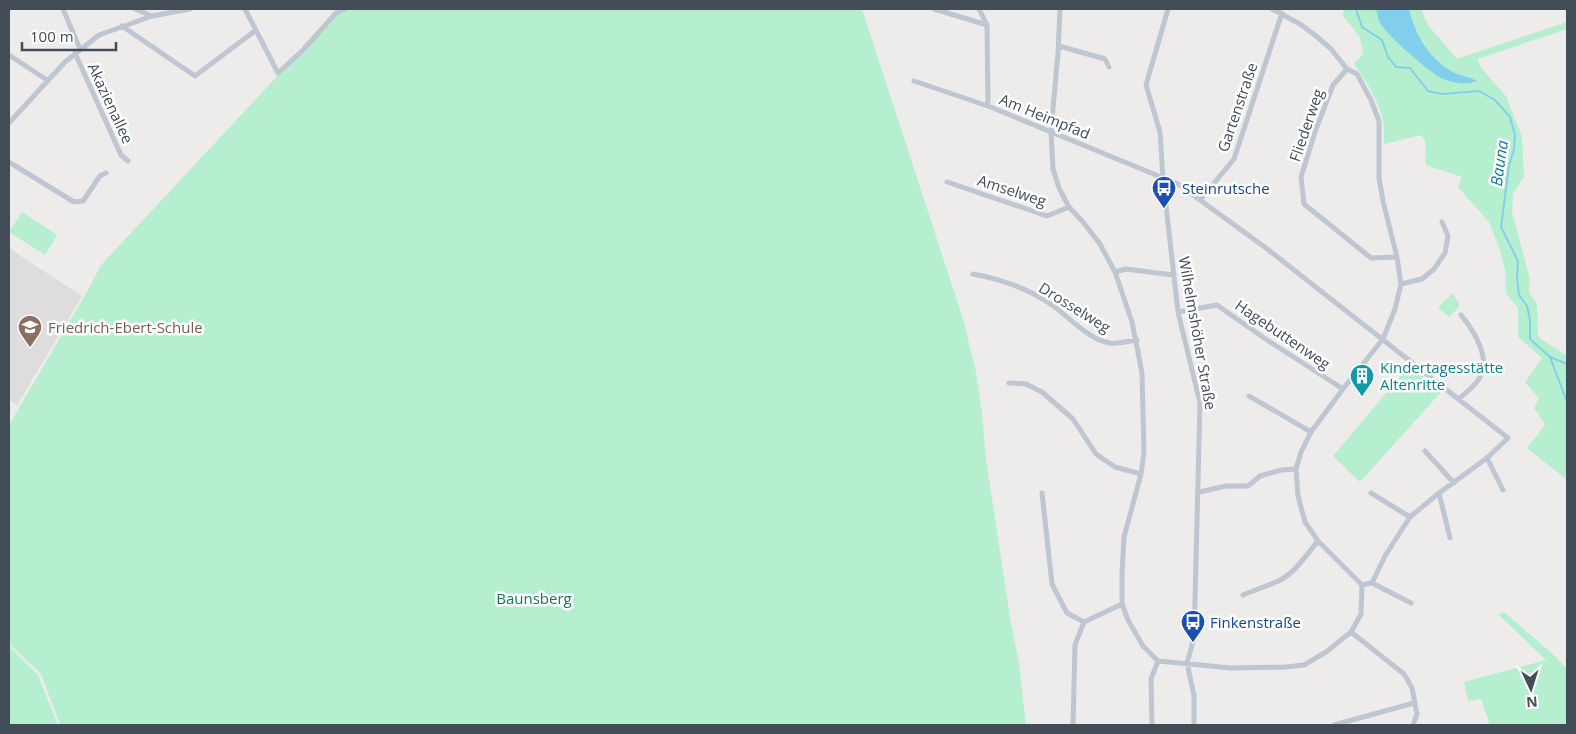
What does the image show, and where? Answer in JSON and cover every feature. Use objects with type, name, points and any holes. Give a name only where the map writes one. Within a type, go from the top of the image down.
[{"type":"street","name":"Akazienallee","points":[[64,9],[80,49]]},
{"type":"street","points":[[135,9],[152,16]]},
{"type":"street","name":"Akazienallee","points":[[9,123],[46,80],[99,34],[152,16],[190,9]]},
{"type":"street","points":[[245,9],[278,73],[303,50],[337,11],[345,9]]},
{"type":"street","points":[[934,9],[987,25]]},
{"type":"street","points":[[979,9],[987,25],[988,106]]},
{"type":"street","points":[[1060,9],[1059,46],[1051,131],[1053,169],[1059,188],[1069,207],[1100,244],[1115,272],[1137,340],[1142,373],[1144,452],[1141,474],[1124,537],[1122,604],[1142,646],[1158,661],[1231,668],[1304,665],[1326,652],[1351,632],[1361,614],[1362,585],[1318,541],[1304,522],[1298,496],[1296,469],[1301,452],[1311,432],[1383,340],[1395,309],[1401,284],[1379,178],[1379,121],[1371,100],[1356,74],[1347,69],[1316,36],[1282,13],[1272,9]]},
{"type":"street","name":"Wilhelmshöher Straße","points":[[1168,9],[1146,85],[1160,132],[1163,178],[1178,312],[1200,403],[1194,638],[1186,663]]},
{"type":"street","name":"Gartenstraße","points":[[1201,200],[1234,159],[1282,13]]},
{"type":"street","points":[[122,26],[195,76],[256,30]]},
{"type":"street","points":[[1059,46],[1105,59],[1109,67]]},
{"type":"street","name":"Akazienallee","points":[[75,53],[121,155],[128,161]]},
{"type":"street","points":[[9,55],[46,80]]},
{"type":"street","name":"Fliederweg","points":[[1347,69],[1333,85],[1316,129],[1301,177],[1304,204],[1371,258],[1396,257]]},
{"type":"street","name":"Am Heimpfad","points":[[914,81],[988,106],[1163,178]]},
{"type":"street","points":[[9,162],[74,202],[83,201],[100,176],[106,173]]},
{"type":"street","points":[[1163,178],[1178,184],[1201,200],[1508,438],[1487,458],[1410,517],[1385,556],[1372,583]]},
{"type":"street","name":"Amselweg","points":[[947,182],[1047,216],[1069,207]]},
{"type":"street","points":[[1401,284],[1422,279],[1434,269],[1444,253],[1448,236],[1442,222]]},
{"type":"street","points":[[1115,272],[1126,268],[1173,275]]},
{"type":"street","name":"Drosselweg","points":[[973,274],[991,278],[1028,292],[1051,304],[1096,338],[1110,343],[1137,340]]},
{"type":"street","name":"Hagebuttenweg","points":[[1178,312],[1217,305],[1343,389]]},
{"type":"street","points":[[1459,399],[1478,380],[1482,372],[1483,362],[1482,351],[1471,327],[1461,315]]},
{"type":"street","points":[[1009,383],[1026,384],[1042,392],[1073,419],[1096,454],[1115,467],[1141,474]]},
{"type":"street","points":[[1249,396],[1311,432]]},
{"type":"street","points":[[1425,451],[1454,482]]},
{"type":"street","points":[[1487,458],[1504,490]]},
{"type":"street","points":[[1199,492],[1226,486],[1248,486],[1260,476],[1281,470],[1296,469]]},
{"type":"street","points":[[1042,493],[1052,584],[1067,613],[1084,622]]},
{"type":"street","points":[[1371,493],[1410,517]]},
{"type":"street","points":[[1439,493],[1450,538]]},
{"type":"street","points":[[1243,595],[1257,588],[1278,582],[1290,573],[1318,541]]},
{"type":"street","points":[[1362,585],[1372,583],[1411,603]]},
{"type":"street","points":[[1072,725],[1075,645],[1084,622],[1122,604]]},
{"type":"street","points":[[1351,632],[1404,674],[1412,688],[1417,714],[1413,725]]},
{"type":"street","points":[[1152,725],[1151,679],[1158,661]]},
{"type":"street","points":[[1186,663],[1194,696],[1194,725]]},
{"type":"street","points":[[1334,725],[1414,703]]},
{"type":"shaded area","name":"Friedrich-Ebert-Schule","points":[[9,246],[19,255],[82,296],[17,405],[9,400]]},
{"type":"green space","name":"Baunsberg","points":[[340,9],[862,9],[963,319],[976,372],[986,459],[1019,664],[1026,725],[60,725],[41,674],[9,644],[9,425],[101,265]]},
{"type":"green space","points":[[1344,9],[1377,9],[1379,21],[1393,37],[1433,73],[1457,82],[1474,83],[1476,82],[1446,67],[1431,54],[1420,38],[1409,9],[1421,9],[1428,25],[1457,59],[1567,22],[1567,29],[1477,59],[1482,69],[1506,96],[1522,137],[1524,177],[1513,194],[1512,212],[1530,279],[1529,292],[1537,305],[1538,337],[1567,356],[1567,480],[1527,448],[1545,425],[1534,408],[1539,398],[1525,382],[1542,358],[1518,337],[1518,308],[1506,293],[1505,270],[1499,247],[1489,222],[1458,187],[1462,177],[1426,165],[1425,140],[1421,135],[1384,144],[1383,120],[1378,105],[1367,83],[1354,64],[1363,54],[1360,37],[1343,16]]},
{"type":"green space","points":[[22,212],[57,235],[45,255],[9,232]]},
{"type":"green space","points":[[1453,293],[1459,304],[1458,308],[1449,317],[1438,307]]},
{"type":"green space","points":[[1410,365],[1442,391],[1360,482],[1333,456]]},
{"type":"green space","points":[[1504,612],[1555,656],[1567,669],[1567,725],[1490,725],[1481,699],[1468,701],[1464,682],[1546,660],[1498,614]]},
{"type":"green space","points":[[9,646],[38,675],[58,725],[9,725]]},
{"type":"water","points":[[1376,9],[1409,9],[1420,38],[1431,54],[1455,73],[1477,81],[1468,83],[1452,82],[1433,73],[1389,34],[1379,21]]},
{"type":"waterway","name":"Bauna","points":[[1356,9],[1362,27],[1382,40],[1388,57],[1396,67],[1410,68],[1428,91],[1442,94],[1479,91],[1495,100],[1510,117],[1515,135],[1514,149],[1509,166],[1501,227],[1518,261],[1519,295],[1527,306],[1530,320],[1530,339],[1550,357],[1567,364]]},
{"type":"waterway","points":[[1550,357],[1567,402]]},
{"type":"place","name":"Steinrutsche","points":[[1164,209]]},
{"type":"place","name":"Friedrich-Ebert-Schule","points":[[30,348]]},
{"type":"place","name":"Kindertagesstätte Altenritte","points":[[1362,397]]},
{"type":"place","name":"Finkenstraße","points":[[1193,643]]}]
